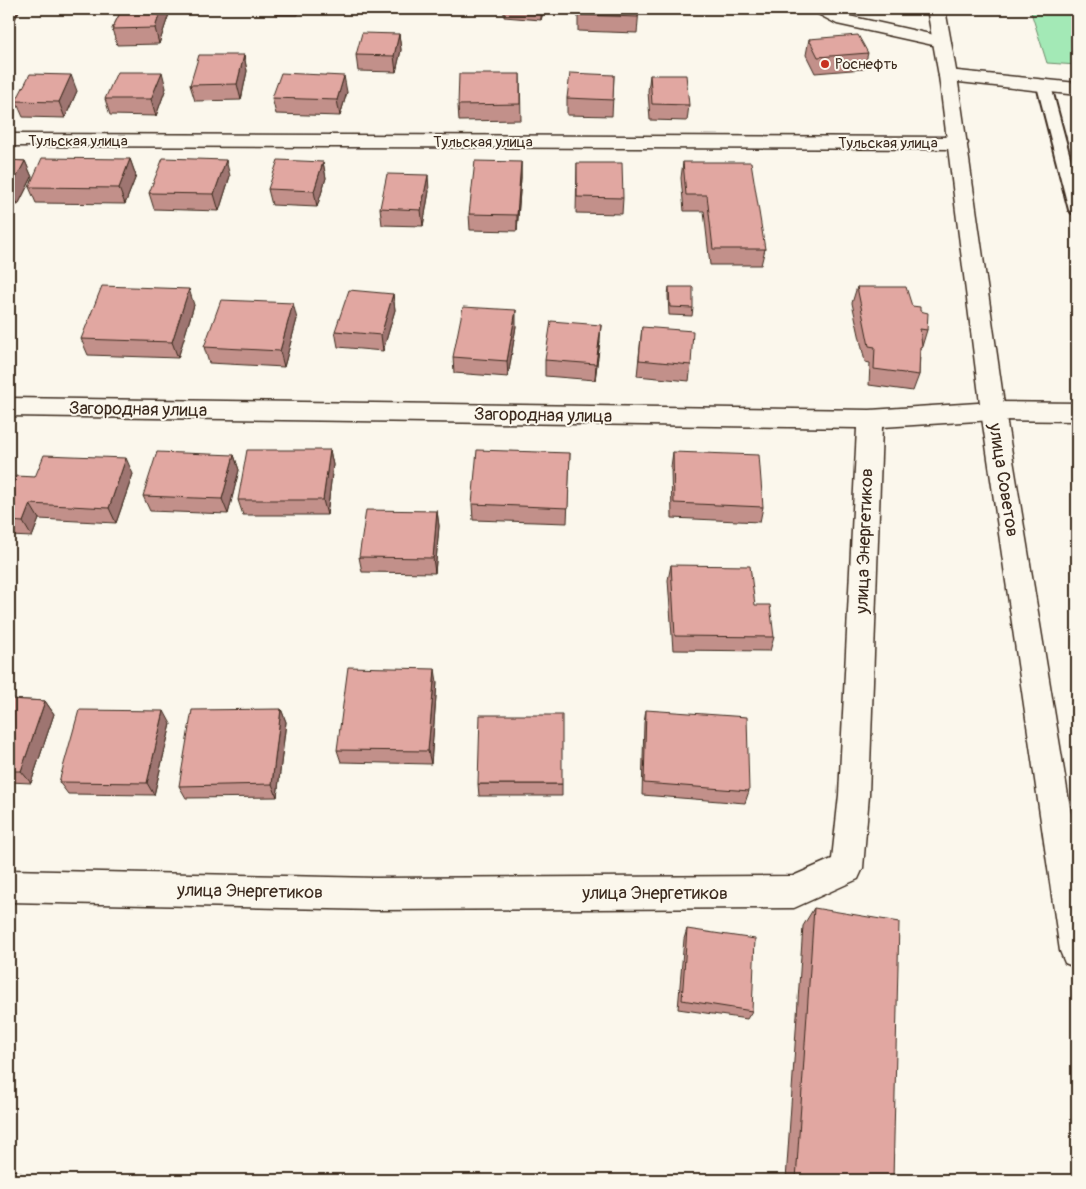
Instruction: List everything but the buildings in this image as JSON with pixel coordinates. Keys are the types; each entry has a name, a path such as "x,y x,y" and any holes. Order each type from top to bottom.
{"street":[{"path":"822,9 843,20 942,42"},
{"name":"улица Советов","path":"936,9 958,144 993,411 1070,862 1077,951"},
{"path":"948,76 1077,89"},
{"name":"Тульская улица","path":"9,140 958,144"},
{"name":"Загородная улица","path":"9,407 870,419 993,411 1077,412"},
{"name":"улица Энергетиков","path":"9,886 376,894 794,892 847,868 854,796 870,419"}],"lane":[{"path":"1044,86 1077,210"}],"green space":[{"path":"1030,9 1077,9 1077,65 1047,63"}],"place":[{"name":"Роснефть","path":"825,64"}]}
